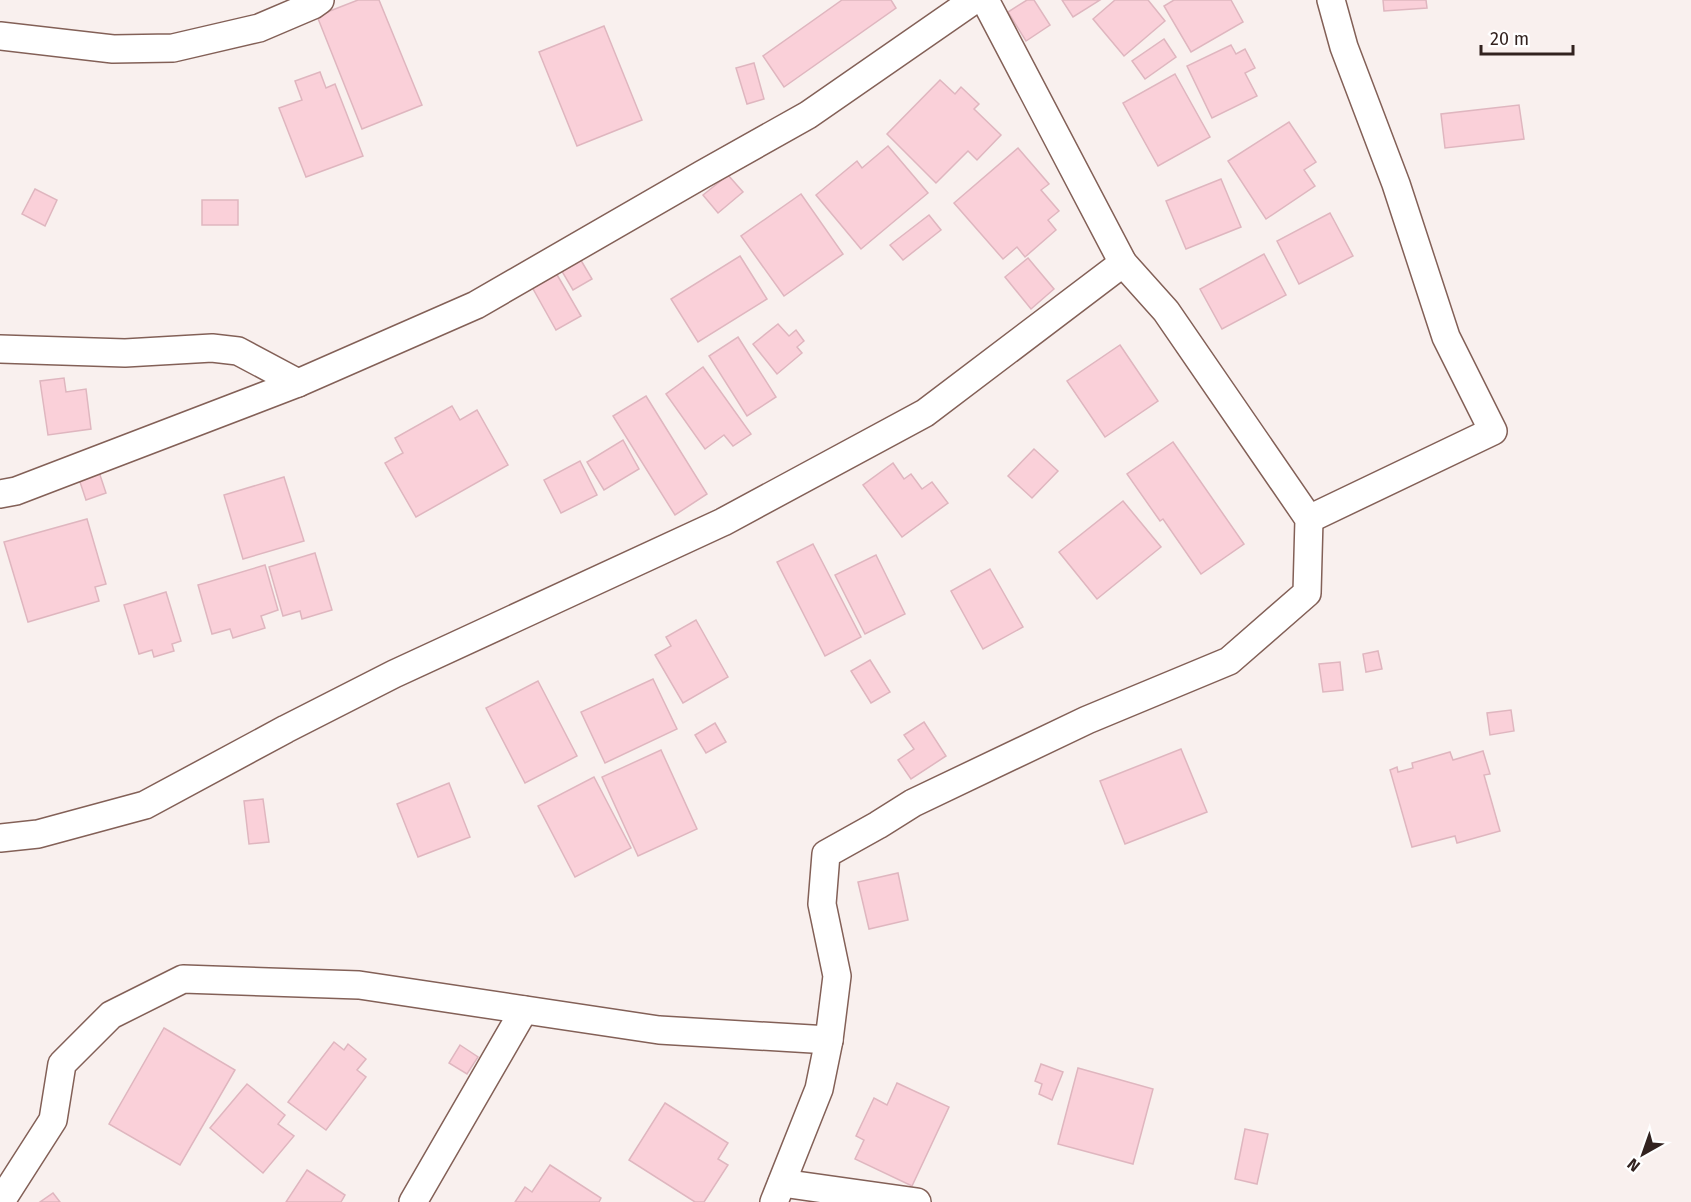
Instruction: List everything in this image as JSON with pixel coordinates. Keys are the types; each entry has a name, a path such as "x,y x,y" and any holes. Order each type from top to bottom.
{"street":[{"path":"0,36 113,49 173,48 259,28 320,0"},
{"path":"0,494 16,491 298,383 476,305 808,115 974,0"},
{"path":"917,1202 778,1193 819,1089 829,1040 837,976 822,904 826,854 933,793 1087,720 1229,661 1307,593 1309,519 1166,311 1123,263 985,0"},
{"path":"1309,519 1493,431 1446,337 1396,184 1344,47 1330,0"},
{"path":"0,838 38,834 145,805 394,674 723,522 925,413 1123,263"},
{"path":"0,349 125,353 213,348 238,351 298,383"},
{"path":"5,1195 53,1120 62,1064 111,1016 183,979 359,985 659,1030 829,1040"},
{"path":"413,1202 524,1010"}],"building":[{"path":"358,0 379,0 422,105 362,129 317,16"},
{"path":"842,0 891,0 896,8 784,87 763,56"},
{"path":"1027,0 1034,0 1050,25 1026,41 1008,12"},
{"path":"1062,0 1100,0 1073,17"},
{"path":"1115,0 1148,0 1165,21 1124,56 1093,19"},
{"path":"1174,0 1231,0 1243,22 1191,52 1164,6"},
{"path":"1383,0 1426,0 1427,8 1384,11"},
{"path":"604,26 642,120 577,146 539,52"},
{"path":"1164,39 1176,57 1145,79 1132,61"},
{"path":"1231,45 1236,54 1245,49 1255,68 1245,73 1257,96 1212,118 1187,66"},
{"path":"754,63 764,99 747,104 736,68"},
{"path":"320,72 326,88 335,84 363,156 306,177 279,108 302,100 295,81"},
{"path":"1175,74 1210,137 1158,166 1123,103"},
{"path":"940,80 955,94 961,87 979,104 974,109 1001,135 977,160 968,151 936,183 887,134"},
{"path":"1519,105 1524,139 1445,148 1441,114"},
{"path":"1289,122 1316,162 1304,170 1315,186 1266,219 1228,161"},
{"path":"888,146 928,193 861,249 816,195 857,161 862,168"},
{"path":"1018,148 1049,184 1041,190 1059,211 1048,220 1056,230 1025,257 1017,247 1003,259 954,203"},
{"path":"728,175 743,192 718,213 703,195"},
{"path":"1221,179 1241,227 1186,249 1166,201"},
{"path":"35,189 57,200 45,226 22,214"},
{"path":"801,194 843,254 784,296 741,236"},
{"path":"202,200 238,200 238,225 202,225"},
{"path":"1330,213 1353,256 1299,284 1277,241"},
{"path":"929,215 941,230 903,260 890,245"},
{"path":"1264,254 1286,295 1222,329 1200,289"},
{"path":"740,256 767,299 698,342 671,299"},
{"path":"579,257 592,279 573,290 560,268"},
{"path":"1028,258 1054,289 1031,309 1005,277"},
{"path":"556,273 581,316 556,330 532,287"},
{"path":"778,324 789,336 796,330 804,341 797,347 802,353 777,374 753,344"},
{"path":"738,337 776,397 747,416 709,356"},
{"path":"1120,345 1158,401 1105,437 1067,381"},
{"path":"703,367 751,434 733,446 724,435 705,449 666,394"},
{"path":"64,378 66,392 86,389 91,429 48,435 40,381"},
{"path":"646,396 707,494 675,515 613,416"},
{"path":"452,406 460,420 477,410 508,465 416,517 385,463 403,453 395,438"},
{"path":"623,440 639,469 604,490 587,462"},
{"path":"1173,442 1244,544 1201,574 1163,519 1160,521 1127,474"},
{"path":"1034,449 1058,471 1032,498 1008,476"},
{"path":"580,461 597,495 561,513 544,480"},
{"path":"893,463 904,479 911,474 922,489 932,482 948,503 902,537 863,485"},
{"path":"98,469 106,493 86,500 78,476"},
{"path":"284,477 304,541 243,559 224,495"},
{"path":"1123,501 1161,547 1097,599 1059,552"},
{"path":"87,519 106,584 95,587 99,601 28,622 4,542"},
{"path":"813,544 861,637 825,656 777,562"},
{"path":"315,553 332,610 302,619 300,611 283,616 269,567"},
{"path":"876,555 905,614 865,634 835,575"},
{"path":"265,565 278,610 261,616 265,628 233,638 230,629 212,634 198,585"},
{"path":"990,569 1023,627 983,649 951,591"},
{"path":"166,592 181,641 172,644 174,651 154,657 152,650 139,654 124,605"},
{"path":"696,620 728,677 683,703 655,655 671,646 666,637"},
{"path":"1378,651 1382,669 1366,672 1363,654"},
{"path":"870,660 890,692 871,703 851,671"},
{"path":"1340,662 1343,690 1323,692 1319,664"},
{"path":"653,679 677,729 605,763 581,712"},
{"path":"538,681 577,756 525,783 486,708"},
{"path":"1511,710 1514,731 1490,735 1487,713"},
{"path":"924,722 946,756 911,779 898,760 914,749 904,735"},
{"path":"715,723 726,742 706,753 695,735"},
{"path":"1181,749 1207,812 1125,844 1100,781"},
{"path":"661,750 697,829 638,856 602,777"},
{"path":"1483,751 1490,774 1484,775 1500,831 1457,843 1455,836 1412,847 1390,770 1397,767 1398,772 1413,768 1412,763 1450,752 1453,760"},
{"path":"594,777 631,848 575,877 538,806"},
{"path":"449,783 470,837 418,857 397,804"},
{"path":"263,799 269,842 249,844 244,801"},
{"path":"898,873 908,920 869,929 858,882"},
{"path":"164,1028 235,1070 180,1165 109,1124"},
{"path":"334,1042 344,1050 348,1044 366,1059 357,1070 366,1077 326,1130 288,1102"},
{"path":"460,1045 478,1057 467,1074 449,1063"},
{"path":"1041,1064 1063,1072 1052,1100 1039,1094 1042,1084 1035,1081"},
{"path":"1078,1068 1153,1089 1133,1164 1058,1144"},
{"path":"897,1083 949,1107 912,1186 855,1159 864,1140 856,1136 874,1098 887,1105"},
{"path":"247,1084 285,1115 278,1124 294,1136 263,1173 210,1128"},
{"path":"665,1103 728,1143 718,1159 728,1165 704,1202 695,1202 629,1160"},
{"path":"1245,1129 1268,1134 1257,1184 1235,1179"},
{"path":"550,1165 601,1198 599,1202 515,1202 525,1187 532,1192"},
{"path":"307,1170 345,1195 341,1202 286,1202"},
{"path":"53,1193 60,1202 40,1202"}]}
